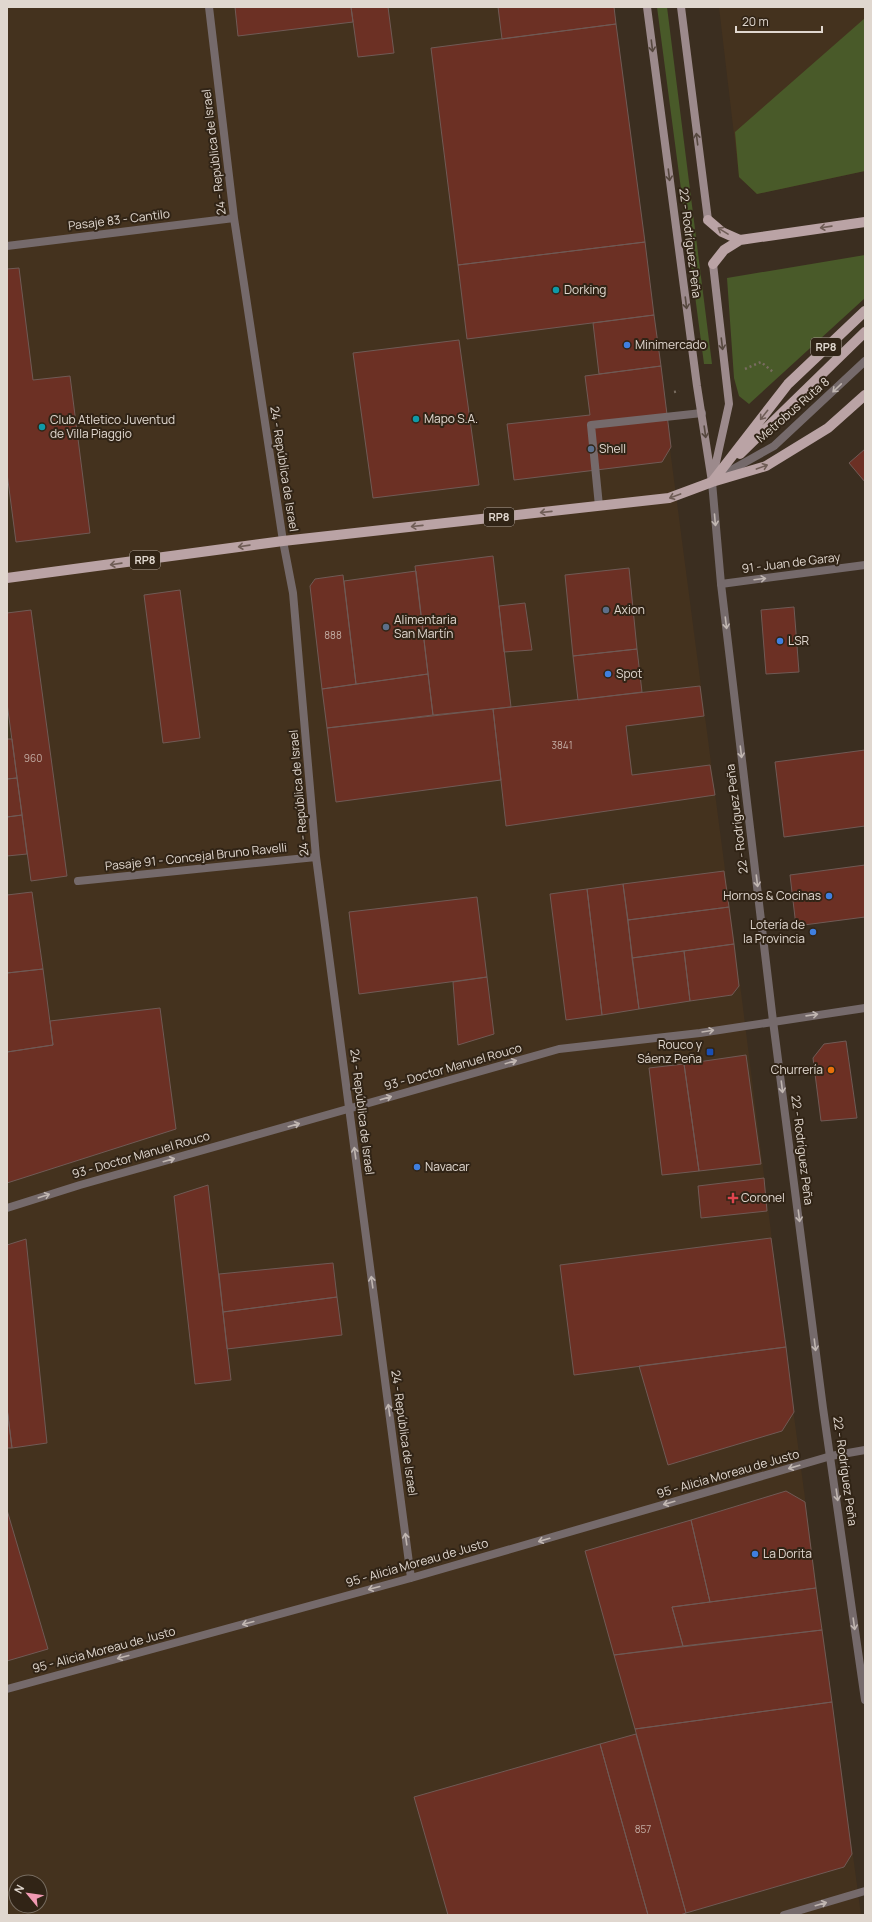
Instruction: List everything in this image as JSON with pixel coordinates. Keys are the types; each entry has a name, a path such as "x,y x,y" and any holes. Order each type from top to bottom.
{"main road":[{"name":"22 - Rodríguez Peña","path":"647,7 697,386 712,482"},
{"name":"22 - Rodríguez Peña","path":"681,7 708,220"},
{"path":"708,220 722,232 740,240"},
{"path":"713,264 724,250 740,240 865,222"},
{"name":"22 - Rodríguez Peña","path":"712,482 729,404 713,264"},
{"name":"RP8","path":"712,482 788,384 865,311"},
{"path":"712,482 865,332"},
{"name":"RP8","path":"7,578 283,541 669,498 712,482 766,466 828,428 865,396"}],"street":[{"name":"24 - República de Israel","path":"209,7 234,218 283,541 294,593 316,857 411,1578"},
{"name":"Pasaje 83 - Cantilo","path":"7,246 234,218"},
{"name":"Metrobus Ruta 8","path":"712,482 774,446 865,362"},
{"path":"599,506 591,425 702,413"},
{"name":"22 - Rodríguez Peña","path":"712,482 721,584 773,1020 822,1400 865,1700"},
{"name":"91 - Juan de Garay","path":"721,584 865,565"},
{"name":"Pasaje 91 - Concejal Bruno Ravelli","path":"78,881 316,857"},
{"name":"93 - Doctor Manuel Rouco","path":"7,1208 80,1185 559,1049 700,1033 773,1020 865,1008"},
{"name":"95 - Alicia Moreau de Justo","path":"7,1689 411,1578 831,1456 865,1450"},
{"path":"784,1915 865,1891"}],"shaded area":[{"path":"7,7 612,7 661,366 670,449 741,992 794,1416 861,1915 7,1915"},
{"path":"719,7 865,7 865,171 757,194 739,177"}],"green space":[{"path":"657,7 667,7 712,364 704,364"},
{"path":"865,18 865,171 757,194 739,177 735,132"},
{"path":"865,255 865,298 749,404 739,396 734,378 727,278"}],"building":[{"path":"235,7 351,7 353,22 238,36"},
{"path":"351,7 388,7 394,53 358,57"},
{"path":"498,7 614,7 616,24 502,39"},
{"path":"616,24 645,242 458,265 431,48"},
{"name":"Dorking","path":"645,242 654,315 467,339 458,265"},
{"name":"Club Atletico Juventud de Villa Piaggio","path":"19,268 33,380 70,376 90,533 16,542 7,473 7,269"},
{"name":"Minimercado","path":"654,315 661,366 599,374 593,323"},
{"name":"Mapo S.A.","path":"459,340 479,485 373,498 353,353"},
{"path":"661,366 671,447 662,462 514,480 507,424 590,415 585,376"},
{"path":"865,449 865,482 849,463"},
{"path":"493,556 511,707 433,715 415,566"},
{"path":"629,568 637,649 573,656 565,575"},
{"name":"Alimentaria San Martín","path":"416,571 428,674 356,684 344,581"},
{"path":"343,575 356,684 322,689 310,586 315,579"},
{"path":"180,590 200,738 163,743 144,595"},
{"path":"525,603 532,650 504,652 499,606"},
{"name":"LSR","path":"794,607 799,672 766,674 761,610"},
{"path":"31,610 67,876 31,881 7,703 7,613"},
{"name":"Spot","path":"637,649 642,692 578,700 573,656"},
{"path":"428,674 433,715 327,728 322,689"},
{"path":"700,686 704,716 626,726 632,775 710,765 715,795 506,826 493,709"},
{"path":"493,709 501,780 336,802 327,728"},
{"path":"7,739 12,739 17,778 7,779"},
{"path":"865,750 865,826 784,837 775,762"},
{"path":"17,778 22,815 7,817 7,779"},
{"path":"22,815 27,854 7,856 7,817"},
{"name":"Hornos & Cocinas","path":"865,865 865,917 796,926 790,875"},
{"path":"724,871 729,907 628,920 623,884"},
{"path":"623,884 639,1009 602,1015 587,889"},
{"path":"587,889 602,1015 566,1020 550,894"},
{"path":"32,892 43,969 7,973 7,895"},
{"path":"477,897 487,977 359,994 349,912"},
{"path":"729,907 734,944 632,958 628,920"},
{"path":"734,944 739,986 732,995 690,1001 684,951"},
{"path":"684,951 690,1001 639,1009 632,958"},
{"path":"43,969 53,1045 7,1052 7,973"},
{"path":"487,977 494,1034 458,1045 453,982"},
{"path":"160,1008 176,1129 7,1183 7,1052 53,1045 50,1021"},
{"path":"846,1041 857,1118 821,1121 813,1058 824,1044"},
{"path":"746,1055 761,1164 699,1171 684,1064"},
{"path":"684,1064 699,1171 662,1175 649,1068"},
{"name":"Coronel","path":"764,1178 767,1211 701,1218 698,1186"},
{"path":"208,1185 231,1380 195,1384 174,1196"},
{"path":"771,1238 786,1347 574,1375 560,1265"},
{"path":"26,1239 47,1443 12,1448 7,1408 7,1245"},
{"path":"333,1263 337,1297 223,1312 219,1274"},
{"path":"337,1297 342,1335 227,1349 223,1312"},
{"path":"786,1347 794,1412 782,1431 668,1465 639,1366"},
{"path":"7,1408 12,1448 7,1448"},
{"name":"La Dorita","path":"786,1491 805,1502 816,1588 710,1602 691,1520"},
{"path":"7,1510 48,1649 7,1661"},
{"path":"691,1520 710,1602 672,1607 683,1646 614,1655 585,1551"},
{"path":"816,1588 822,1630 683,1646 672,1607"},
{"path":"822,1630 832,1702 635,1729 614,1655"},
{"path":"832,1702 852,1854 844,1867 686,1913 635,1729"},
{"path":"636,1734 686,1913 680,1915 648,1915 600,1744"},
{"path":"600,1744 648,1915 448,1915 414,1797"}],"place":[{"name":"Dorking","path":"556,290"},
{"name":"Minimercado","path":"627,345"},
{"name":"Mapo S.A.","path":"416,419"},
{"name":"Club Atletico Juventud de Villa Piaggio","path":"42,427"},
{"name":"Shell","path":"591,449"},
{"name":"Axion","path":"606,610"},
{"name":"Alimentaria San Martín","path":"386,627"},
{"name":"LSR","path":"780,641"},
{"name":"Spot","path":"608,674"},
{"name":"Hornos & Cocinas","path":"829,896"},
{"name":"Lotería de la Provincia","path":"813,932"},
{"name":"Rouco y Sáenz Peña","path":"710,1052"},
{"name":"Churrería","path":"831,1070"},
{"name":"Navacar","path":"417,1167"},
{"name":"Coronel","path":"733,1198"},
{"name":"La Dorita","path":"755,1554"}]}
